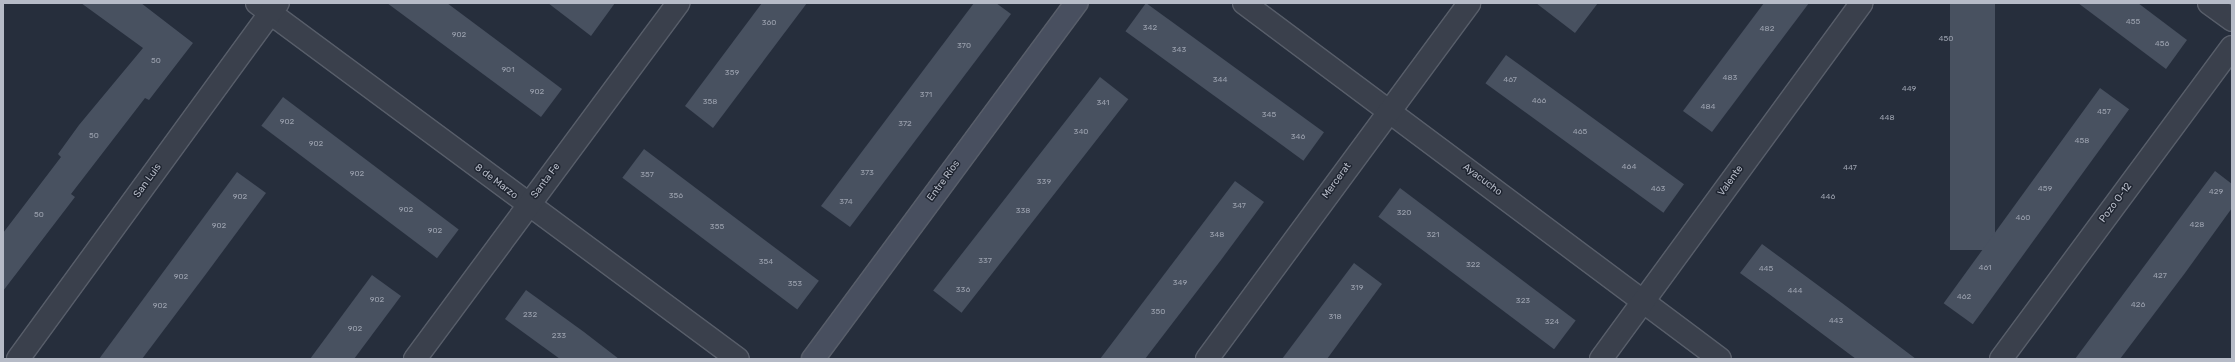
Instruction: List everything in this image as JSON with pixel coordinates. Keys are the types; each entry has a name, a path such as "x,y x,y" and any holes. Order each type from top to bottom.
{"street":[{"name":"Santa Fe","path":"415,359 678,3"},
{"name":"Entre Ríos","path":"813,359 1076,3"},
{"name":"Ayacucho","path":"1244,3 1720,359"},
{"name":"Mercerat","path":"1207,359 1469,3"},
{"name":"Valente","path":"1601,359 1862,3"},
{"path":"2209,3 2232,20"},
{"name":"8 de Marzo","path":"269,6 528,206 738,359"},
{"name":"San Luis","path":"18,359 269,6"},
{"name":"Pozo O-12","path":"2001,359 2232,46"}],"building":[{"path":"81,3 141,3 193,43 149,100 145,98 71,194 75,197 3,291 3,233 61,157 58,154 79,125 143,48"},
{"path":"387,3 447,3 562,89 541,117"},
{"path":"548,3 615,3 591,36"},
{"path":"762,3 807,3 713,128 685,106"},
{"path":"974,3 996,3 1011,14 850,227 821,206"},
{"path":"1146,3 1324,132 1303,161 1125,31"},
{"path":"1536,3 1598,3 1575,33"},
{"path":"1764,3 1809,3 1712,132 1683,111"},
{"path":"1950,3 1995,3 1995,250 1950,250"},
{"path":"2078,3 2138,3 2187,40 2166,69"},
{"path":"1506,55 1684,184 1663,213 1485,83"},
{"path":"1100,77 1128,99 962,313 933,291"},
{"path":"2100,88 2129,109 1973,324 1944,303"},
{"path":"283,97 459,229 437,258 261,126"},
{"path":"644,149 819,281 797,310 622,178"},
{"path":"2215,171 2232,184 2232,208 2185,273 2120,359 2075,359"},
{"path":"237,172 266,193 142,359 99,359"},
{"path":"1235,181 1264,202 1221,260 1145,359 1100,359"},
{"path":"1400,188 1576,320 1554,349 1378,217"},
{"path":"1762,244 1916,359 1856,359 1740,273"},
{"path":"1354,263 1382,284 1327,359 1282,359"},
{"path":"372,275 401,296 354,359 310,359"},
{"path":"526,290 619,359 560,359 505,319"}]}
